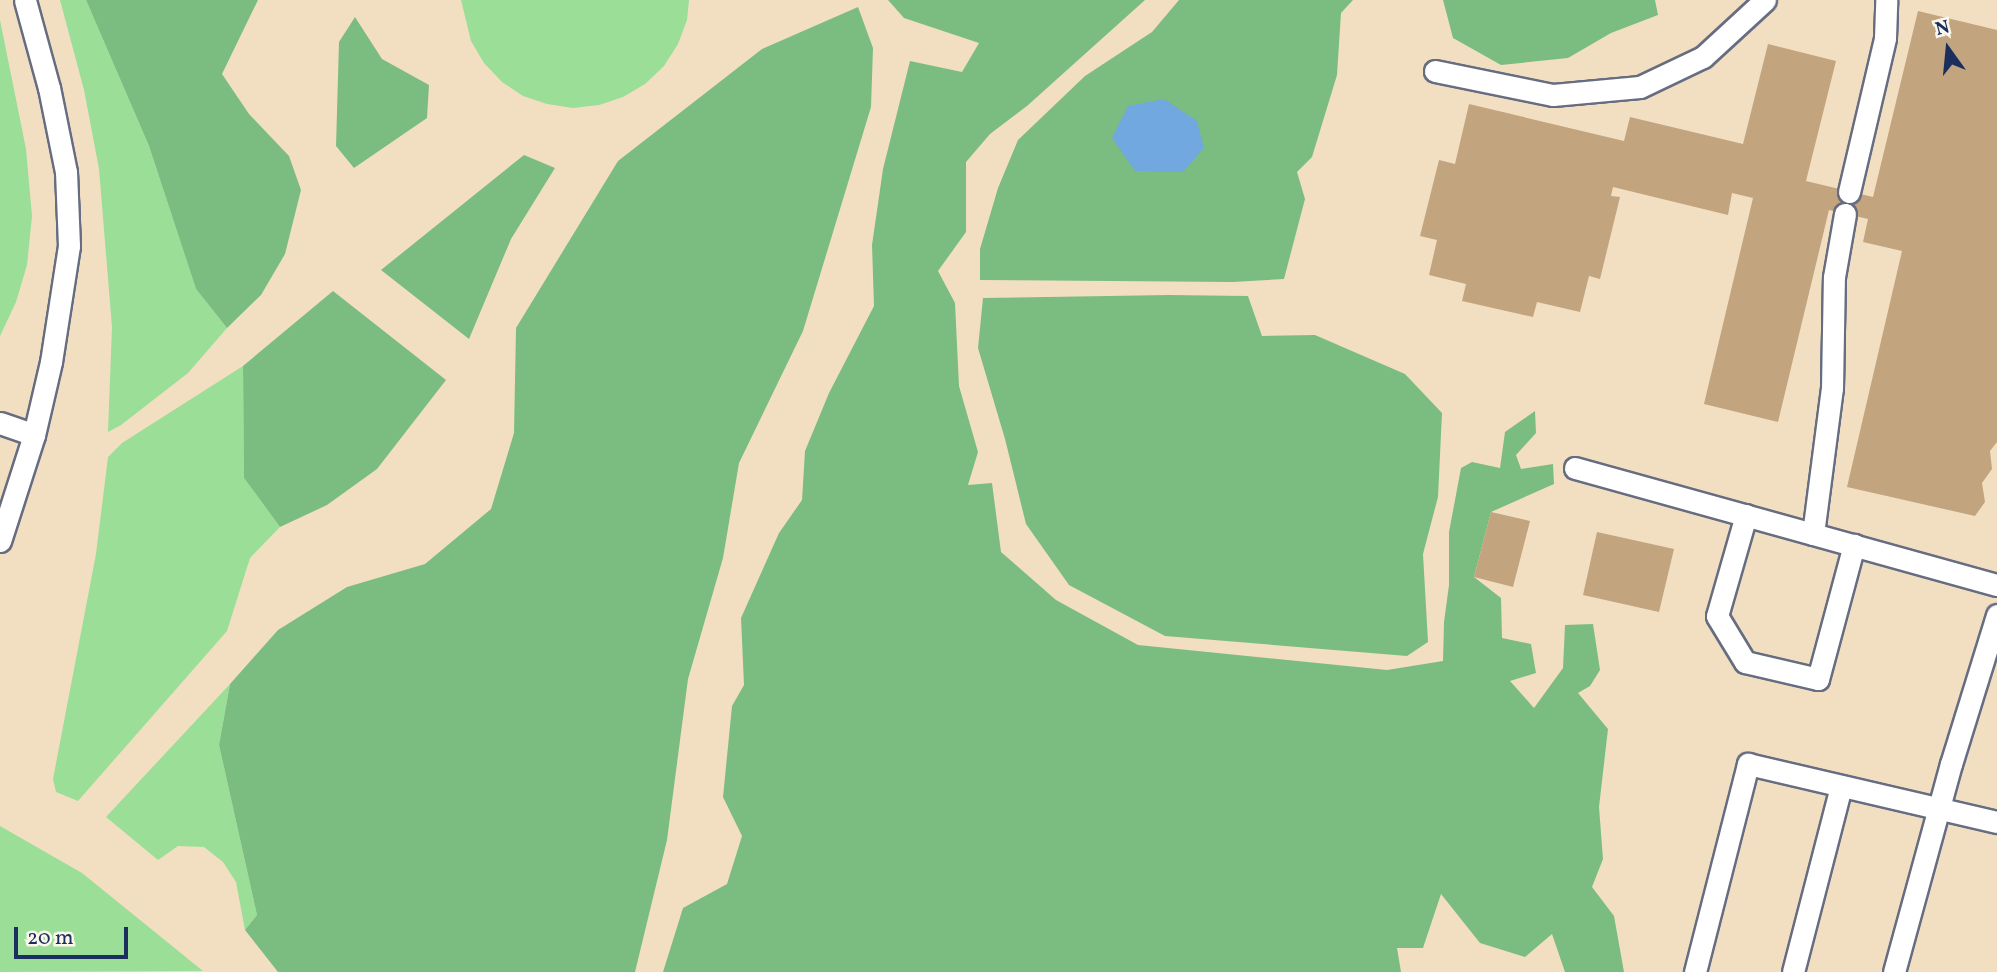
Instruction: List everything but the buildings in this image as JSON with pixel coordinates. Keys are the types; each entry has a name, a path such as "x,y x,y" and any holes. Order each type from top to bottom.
{"lane":[{"path":"0,541 34,435 51,362 69,246 66,172 49,88 25,0"},
{"path":"1435,71 1553,95 1640,87 1703,57 1765,0"},
{"path":"1849,192 1885,38 1886,0"},
{"path":"1813,534 1832,388 1834,277 1845,214"},
{"path":"0,423 34,435"},
{"path":"1576,468 1997,585"},
{"path":"1746,515 1717,616 1745,662 1818,679 1854,545"},
{"path":"1894,972 1939,808 1997,615"},
{"path":"1695,972 1748,764 1997,822"},
{"path":"1793,972 1841,786"}],"green space":[{"path":"60,0 86,0 149,146 196,289 227,328 188,373 108,432 112,327 99,169 84,90"},
{"path":"86,0 258,0 222,74 249,114 289,156 301,190 285,254 261,295 227,328 196,289 149,146"},
{"path":"461,0 689,0 687,20 678,44 664,66 645,84 623,97 599,105 573,108 547,104 523,96 502,82 484,63 471,41"},
{"path":"888,0 1145,0 1027,106 990,134 966,162 966,232 938,271 955,303 959,386 978,452 968,485 992,483 1001,552 1056,600 1138,645 1387,670 1443,661 1449,585 1449,532 1461,468 1472,462 1500,468 1505,432 1535,411 1536,433 1516,455 1521,469 1553,464 1554,484 1491,512 1474,577 1501,598 1502,638 1531,644 1536,673 1510,681 1534,708 1563,668 1565,625 1593,624 1600,670 1590,686 1578,693 1608,729 1599,807 1603,859 1592,887 1614,916 1624,972 1565,972 1552,934 1525,957 1480,943 1441,894 1423,948 1397,948 1401,972 663,972 683,908 727,884 742,836 723,797 732,706 744,685 741,618 779,533 802,500 805,451 829,393 874,306 872,245 883,169 910,61 962,72 979,43 904,18"},
{"path":"1179,0 1353,0 1341,13 1337,75 1312,157 1297,172 1305,199 1284,279 1233,282 980,280 980,249 998,188 1018,140 1085,76 1152,32"},
{"path":"1443,0 1655,0 1658,15 1611,33 1568,58 1501,65 1453,38"},
{"path":"858,7 873,48 871,107 803,331 739,463 723,558 688,679 667,840 635,972 278,972 245,930 257,915 219,745 230,684 278,630 347,587 425,564 491,509 514,433 516,328 618,161 762,49"},
{"path":"355,17 382,59 429,85 427,118 354,168 336,146 339,42"},
{"path":"0,20 26,149 32,216 27,265 16,302 0,336"},
{"path":"524,155 555,168 511,239 469,339 381,270"},
{"path":"333,291 446,380 377,469 327,505 280,527 244,478 243,366"},
{"path":"1248,296 1262,336 1315,335 1405,374 1442,413 1438,497 1423,554 1428,642 1407,656 1165,636 1069,585 1026,524 1005,439 978,348 983,298"},
{"path":"243,366 244,478 280,527 250,558 227,631 78,801 56,792 53,779 96,554 108,457 122,443"},
{"path":"230,684 219,745 257,915 245,930 236,882 223,862 204,847 178,846 158,860 106,817"},
{"path":"0,826 82,873 203,971 0,972"}],"water":[{"path":"1164,99 1197,121 1204,148 1183,172 1135,171 1112,138 1128,106"}]}
